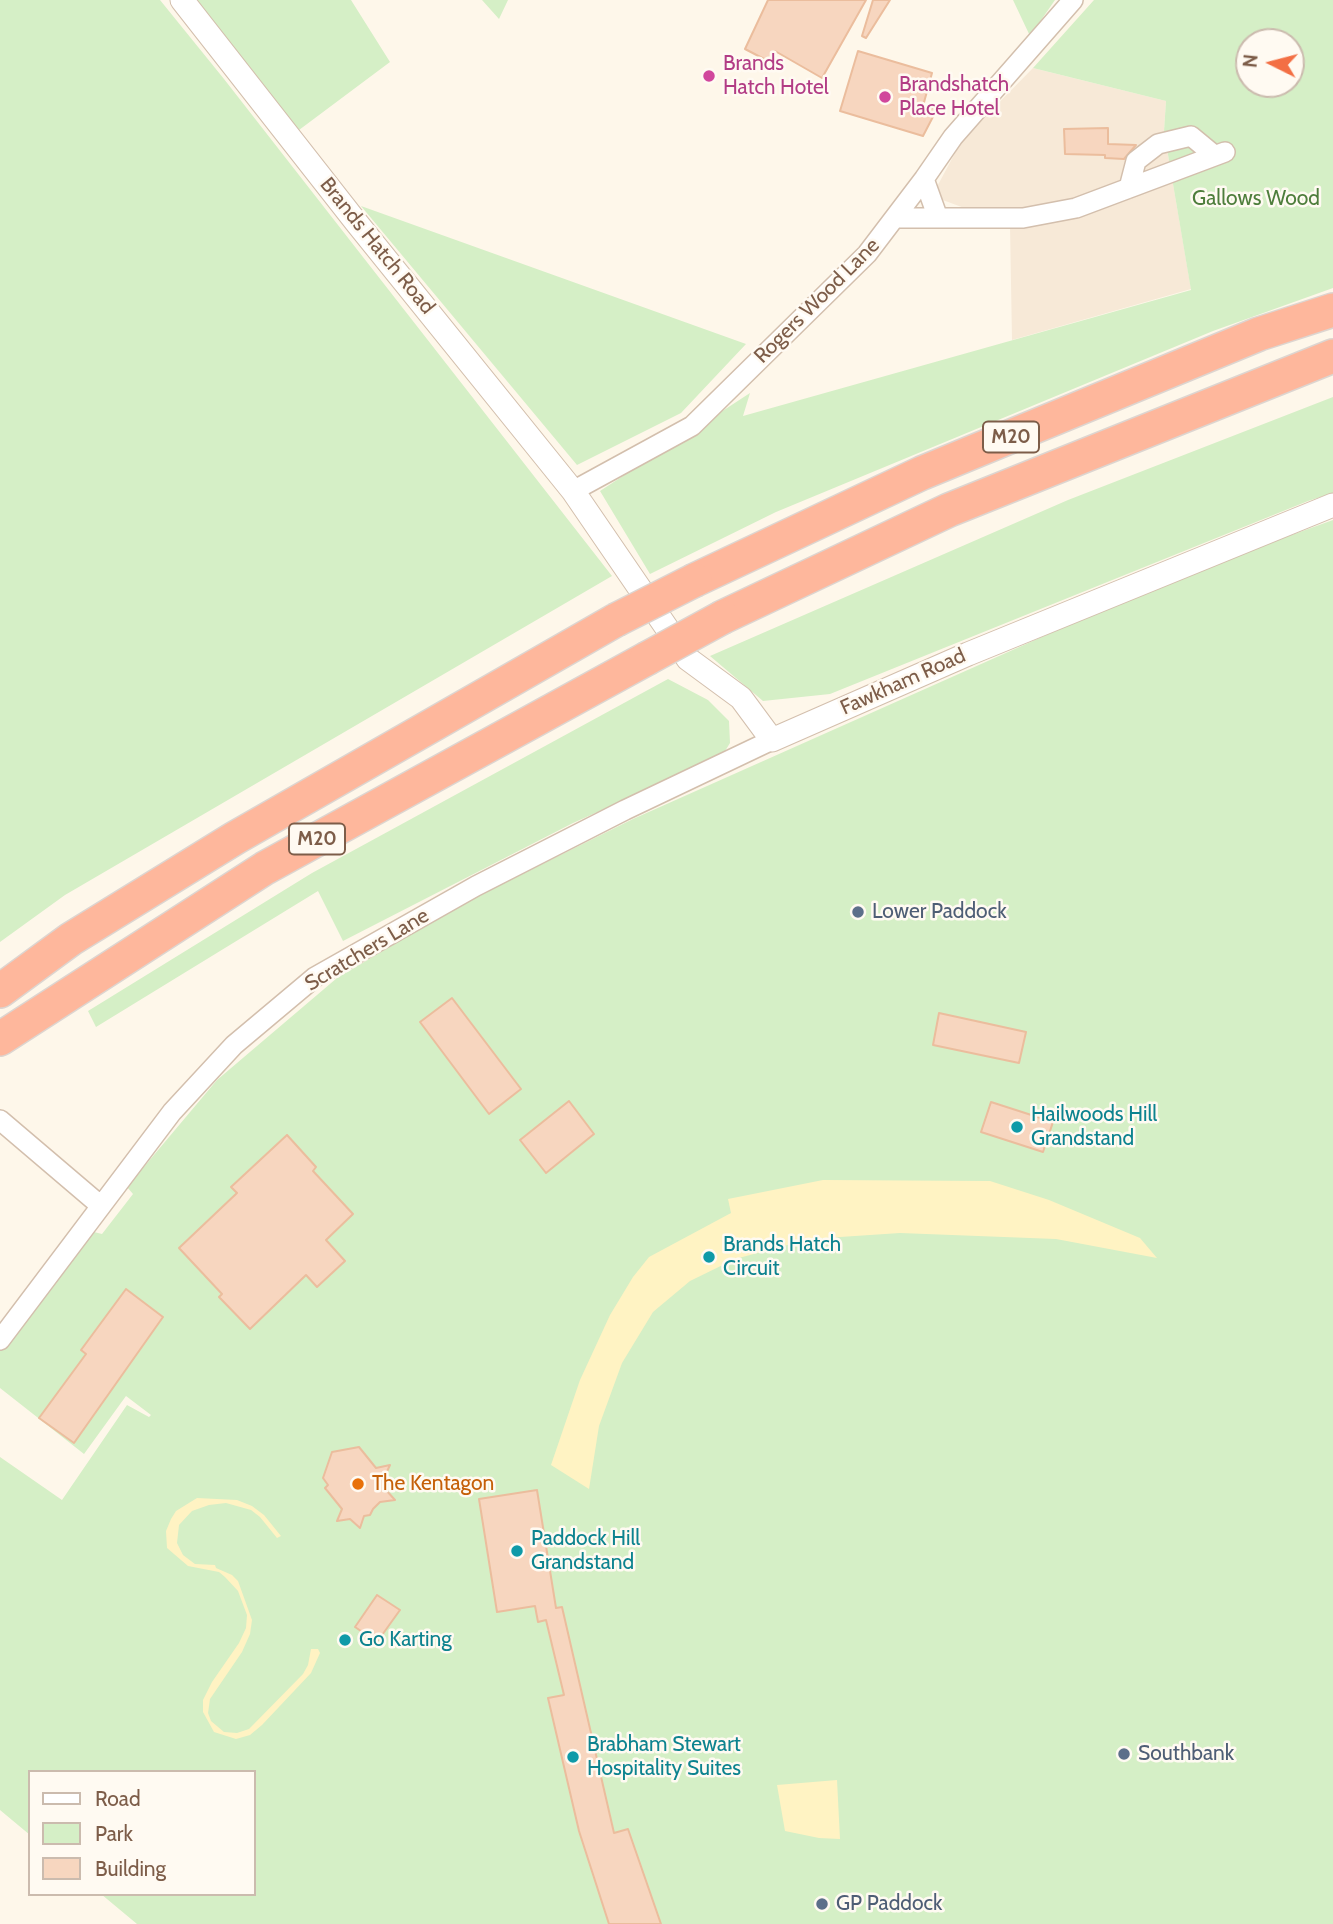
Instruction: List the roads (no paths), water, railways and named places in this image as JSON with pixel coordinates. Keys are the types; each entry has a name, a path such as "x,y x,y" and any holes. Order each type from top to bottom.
{"highway":[{"name":"M20","path":"0,991 71,939 235,838 615,620 922,473 1259,334 1333,310"},
{"name":"M20","path":"0,1039 265,868 723,617 949,510 1333,356"}],"street":[{"name":"Brands Hatch Road","path":"182,0 573,491"},
{"name":"Rogers Wood Lane","path":"573,491 692,426 867,254 953,137 1073,0"},
{"path":"895,218 1023,218 1076,208 1220,153 1191,136 1158,144 1136,161 1129,187"},
{"path":"924,179 938,218"},
{"path":"573,491 688,659 741,698 772,740"},
{"name":"Fawkham Road","path":"772,740 980,648 1333,505"},
{"name":"Scratchers Lane","path":"0,1340 172,1112 234,1045 315,977 476,886 625,810 772,740"},
{"path":"2,1122 101,1206"}],"place":[{"name":"Brands Hatch Hotel","path":"709,76"},
{"name":"Brandshatch Place Hotel","path":"885,97"},
{"name":"Lower Paddock","path":"858,912"},
{"name":"Hailwoods Hill Grandstand","path":"1017,1127"},
{"name":"Brands Hatch Circuit","path":"709,1257"},
{"name":"The Kentagon","path":"358,1484"},
{"name":"Paddock Hill Grandstand","path":"517,1551"},
{"name":"Go Karting","path":"345,1640"},
{"name":"Southbank","path":"1124,1754"},
{"name":"Brabham Stewart Hospitality Suites","path":"573,1757"},
{"name":"GP Paddock","path":"822,1904"}],"park label":[{"name":"Gallows Wood","path":"1256,199"}]}
